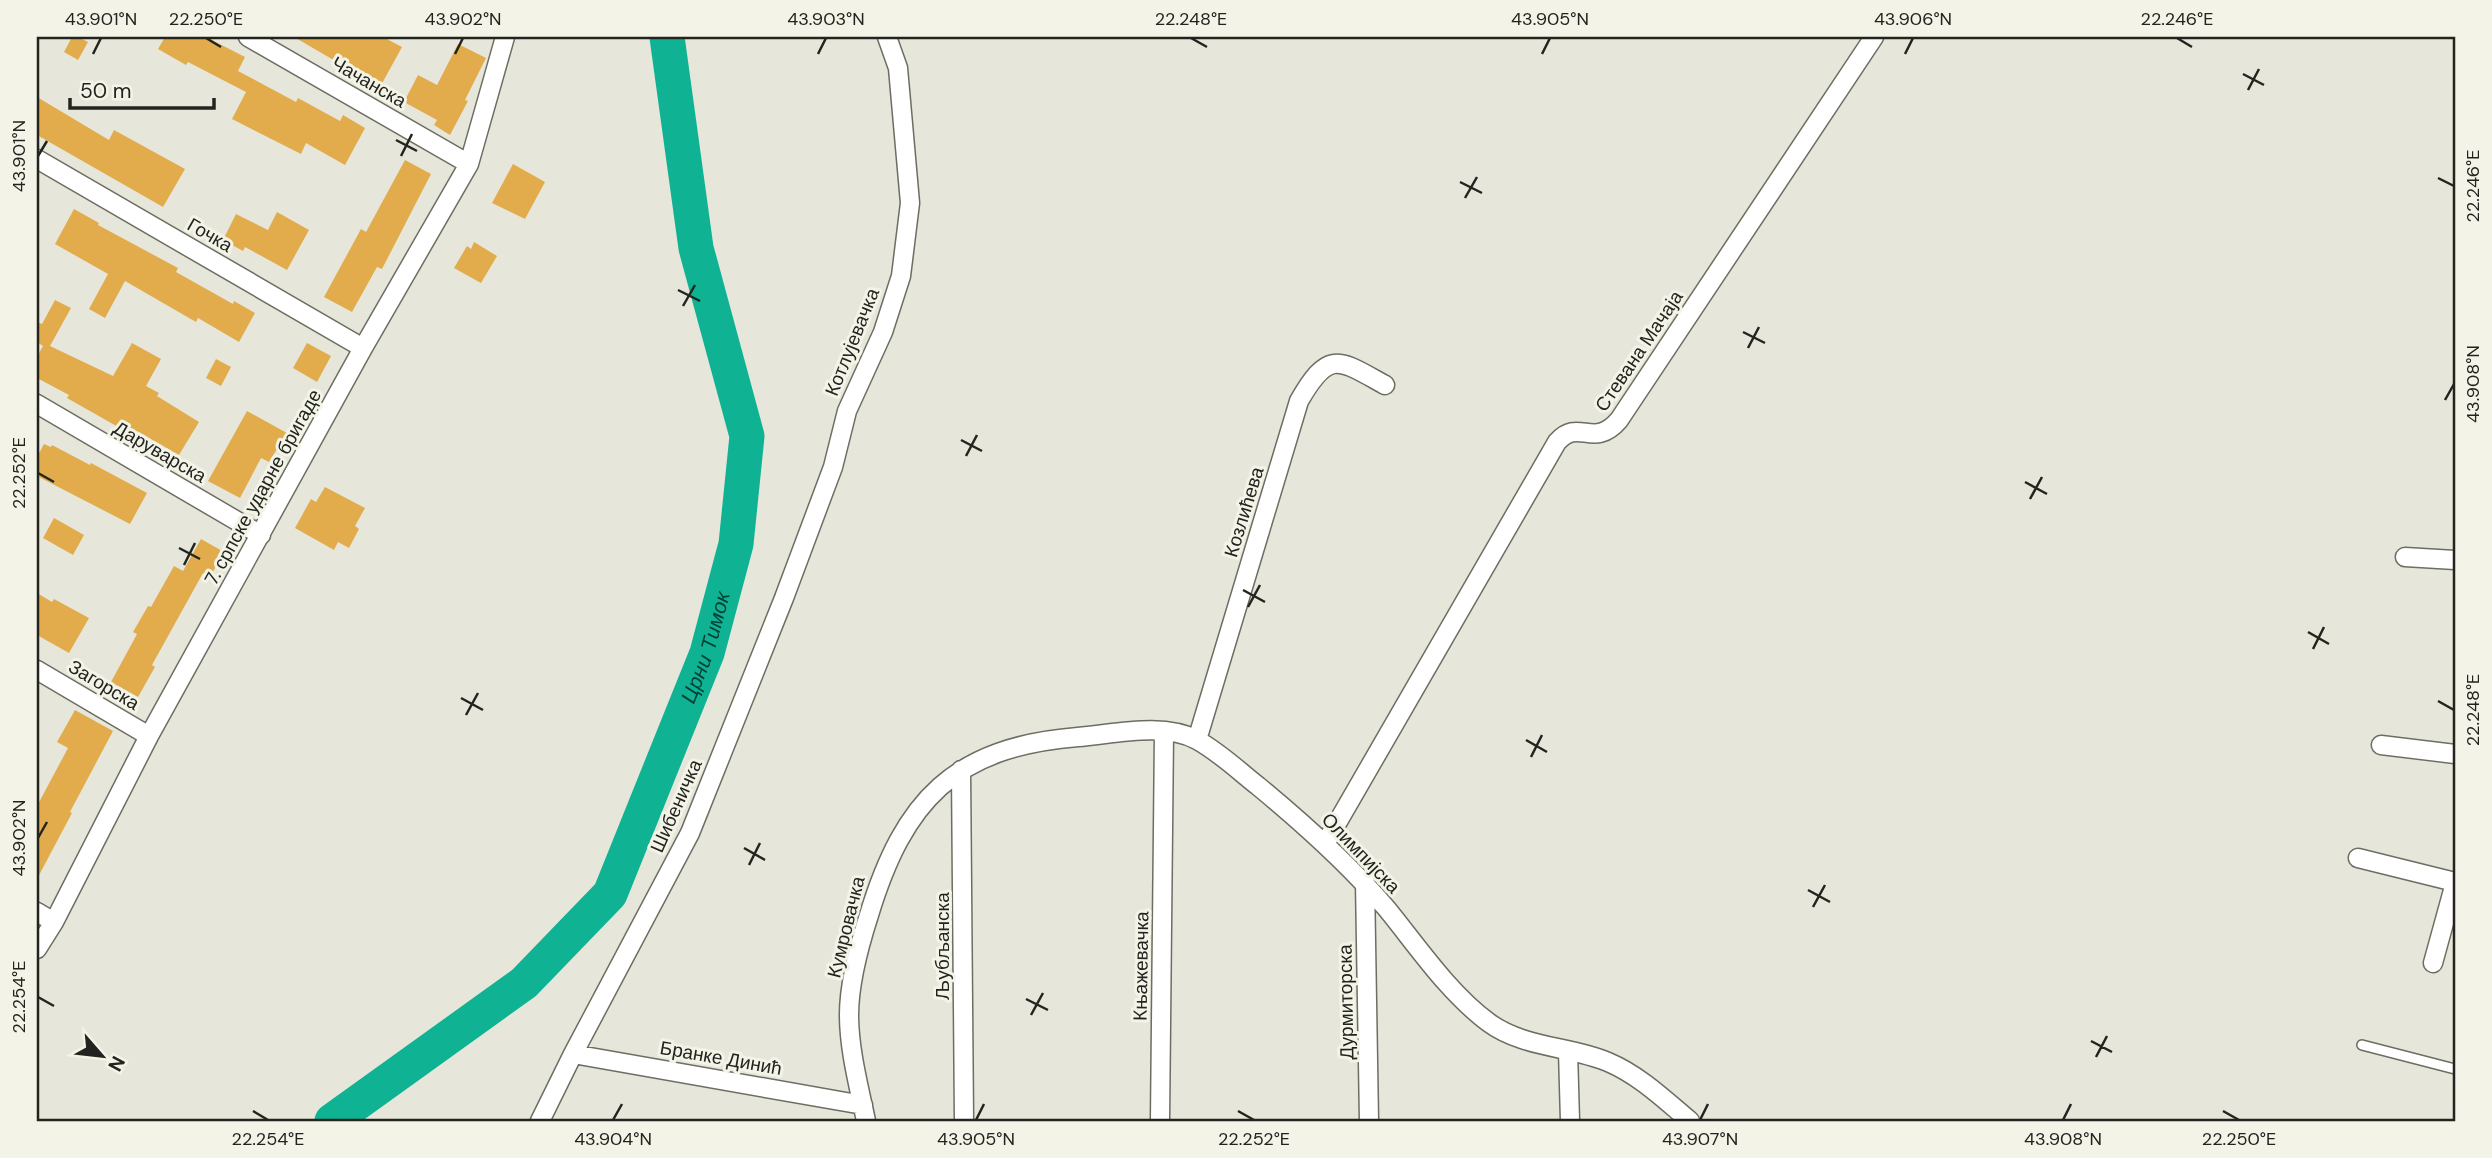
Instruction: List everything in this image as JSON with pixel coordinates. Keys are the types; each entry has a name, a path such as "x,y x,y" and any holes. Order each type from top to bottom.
{"street":[{"name":"Чачанска","path":"247,37 469,164"},
{"name":"7. српске ударне бригаде","path":"37,949 54,922 149,736 363,348 469,164 505,37"},
{"name":"Котлујевачка","path":"823,496 847,411 883,332 901,276 910,203 898,68 887,37"},
{"name":"Стевана Мачаја","path":"1325,844 1557,442 1573,431 1600,434 1606,432 1619,419 1874,37"},
{"name":"Гочка","path":"37,159 363,348"},
{"name":"Козлићева","path":"1198,740 1299,401 1316,374 1328,364 1349,365 1385,385"},
{"name":"Даруварска","path":"37,404 261,535"},
{"name":"Шибеничка","path":"540,1121 690,833 742,707 823,496"},
{"path":"2405,557 2455,560"},
{"name":"Загорска","path":"37,670 149,736"},
{"name":"Олимпијска","path":"961,770 1007,750 1054,739 1164,732 1198,740 1254,783 1365,882 1460,997 1491,1024 1516,1036 1605,1060 1626,1070 1690,1121"},
{"name":"Књажевачка","path":"1160,1121 1164,732"},
{"path":"2381,745 2455,754"},
{"name":"Кумровачка","path":"864,1113 849,1014 861,941 882,873 902,832 928,799 961,770"},
{"name":"Љубљанска","path":"961,770 964,1121"},
{"path":"2358,858 2455,882 2433,963"},
{"name":"Дурмиторска","path":"1365,882 1368,1121"},
{"path":"37,912 54,922"},
{"path":"1567,1051 1570,1121"},
{"name":"Бранке Динић","path":"573,1054 864,1113"}],"lane":[{"path":"2362,1045 2455,1069"}],"building":[{"path":"72,37 88,42 78,60 64,52"},
{"path":"165,37 206,37 245,57 238,71 296,102 298,98 340,121 343,115 365,128 345,165 306,143 301,154 232,119 246,92 158,49"},
{"path":"294,37 383,37 402,47 380,87"},
{"path":"458,44 486,58 450,135 434,125 437,120 404,102 418,75 437,85"},
{"path":"37,97 109,140 114,130 185,169 163,207 37,135"},
{"path":"405,160 431,174 382,269 377,267 352,312 324,297 361,229 366,232"},
{"path":"513,164 545,182 525,219 492,203"},
{"path":"74,209 178,268 176,272 233,304 234,301 255,313 239,342 198,318 196,322 125,281 105,318 89,309 108,274 55,244"},
{"path":"277,212 309,230 287,270 245,247 243,251 223,240 236,214 268,230"},
{"path":"474,242 497,256 481,283 454,268 467,246 471,249"},
{"path":"55,300 71,308 50,346 113,376 132,343 161,359 146,386 199,422 179,455 137,431 134,436 37,378 37,357 43,346 37,342 37,322 42,324"},
{"path":"307,343 331,356 317,382 293,368"},
{"path":"216,359 231,367 221,386 206,378"},
{"path":"247,411 294,437 284,453 277,449 269,462 261,458 240,498 208,481"},
{"path":"44,444 51,447 52,445 90,465 91,463 147,493 130,524 37,476 37,457"},
{"path":"325,487 365,508 355,526 359,529 349,548 338,542 334,550 295,528 311,499 316,502"},
{"path":"54,518 84,535 73,555 43,538"},
{"path":"201,539 224,552 210,577 203,573 152,665 155,667 138,697 111,682 137,634 133,632 148,606 151,607 174,566 183,571"},
{"path":"37,593 89,618 69,653 37,635"},
{"path":"75,710 113,731 37,879 37,806 68,748 57,742"}],"waterway":[{"name":"Црни Тимок","path":"332,1121 524,983 610,894 707,653 736,544 747,436 696,248 667,37"}]}
